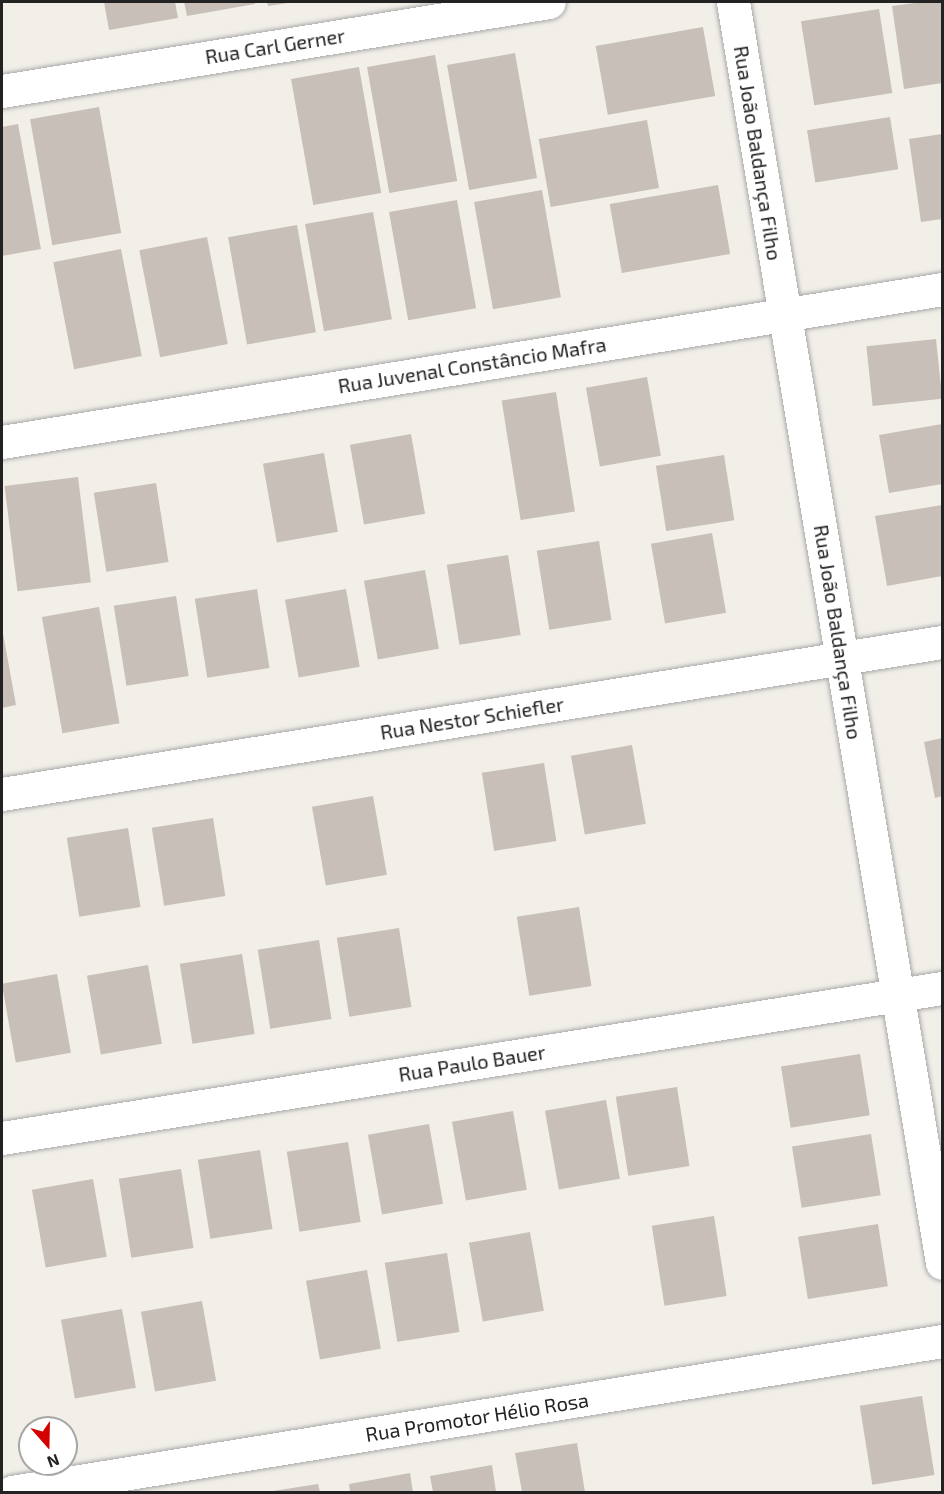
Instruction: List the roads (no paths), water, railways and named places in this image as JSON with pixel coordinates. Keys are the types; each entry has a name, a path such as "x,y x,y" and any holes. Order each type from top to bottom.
{"street":[{"name":"Rua Carl Gerner","path":"2,91 549,2"},
{"name":"Rua João Baldança Filho","path":"733,2 942,1263"},
{"name":"Rua Juvenal Constâncio Mafra","path":"2,442 942,289"},
{"name":"Rua Nestor Schiefler","path":"2,794 942,642"},
{"name":"Rua Paulo Bauer","path":"2,1138 942,988"},
{"name":"Rua Promotor Hélio Rosa","path":"12,1492 942,1341"}]}
